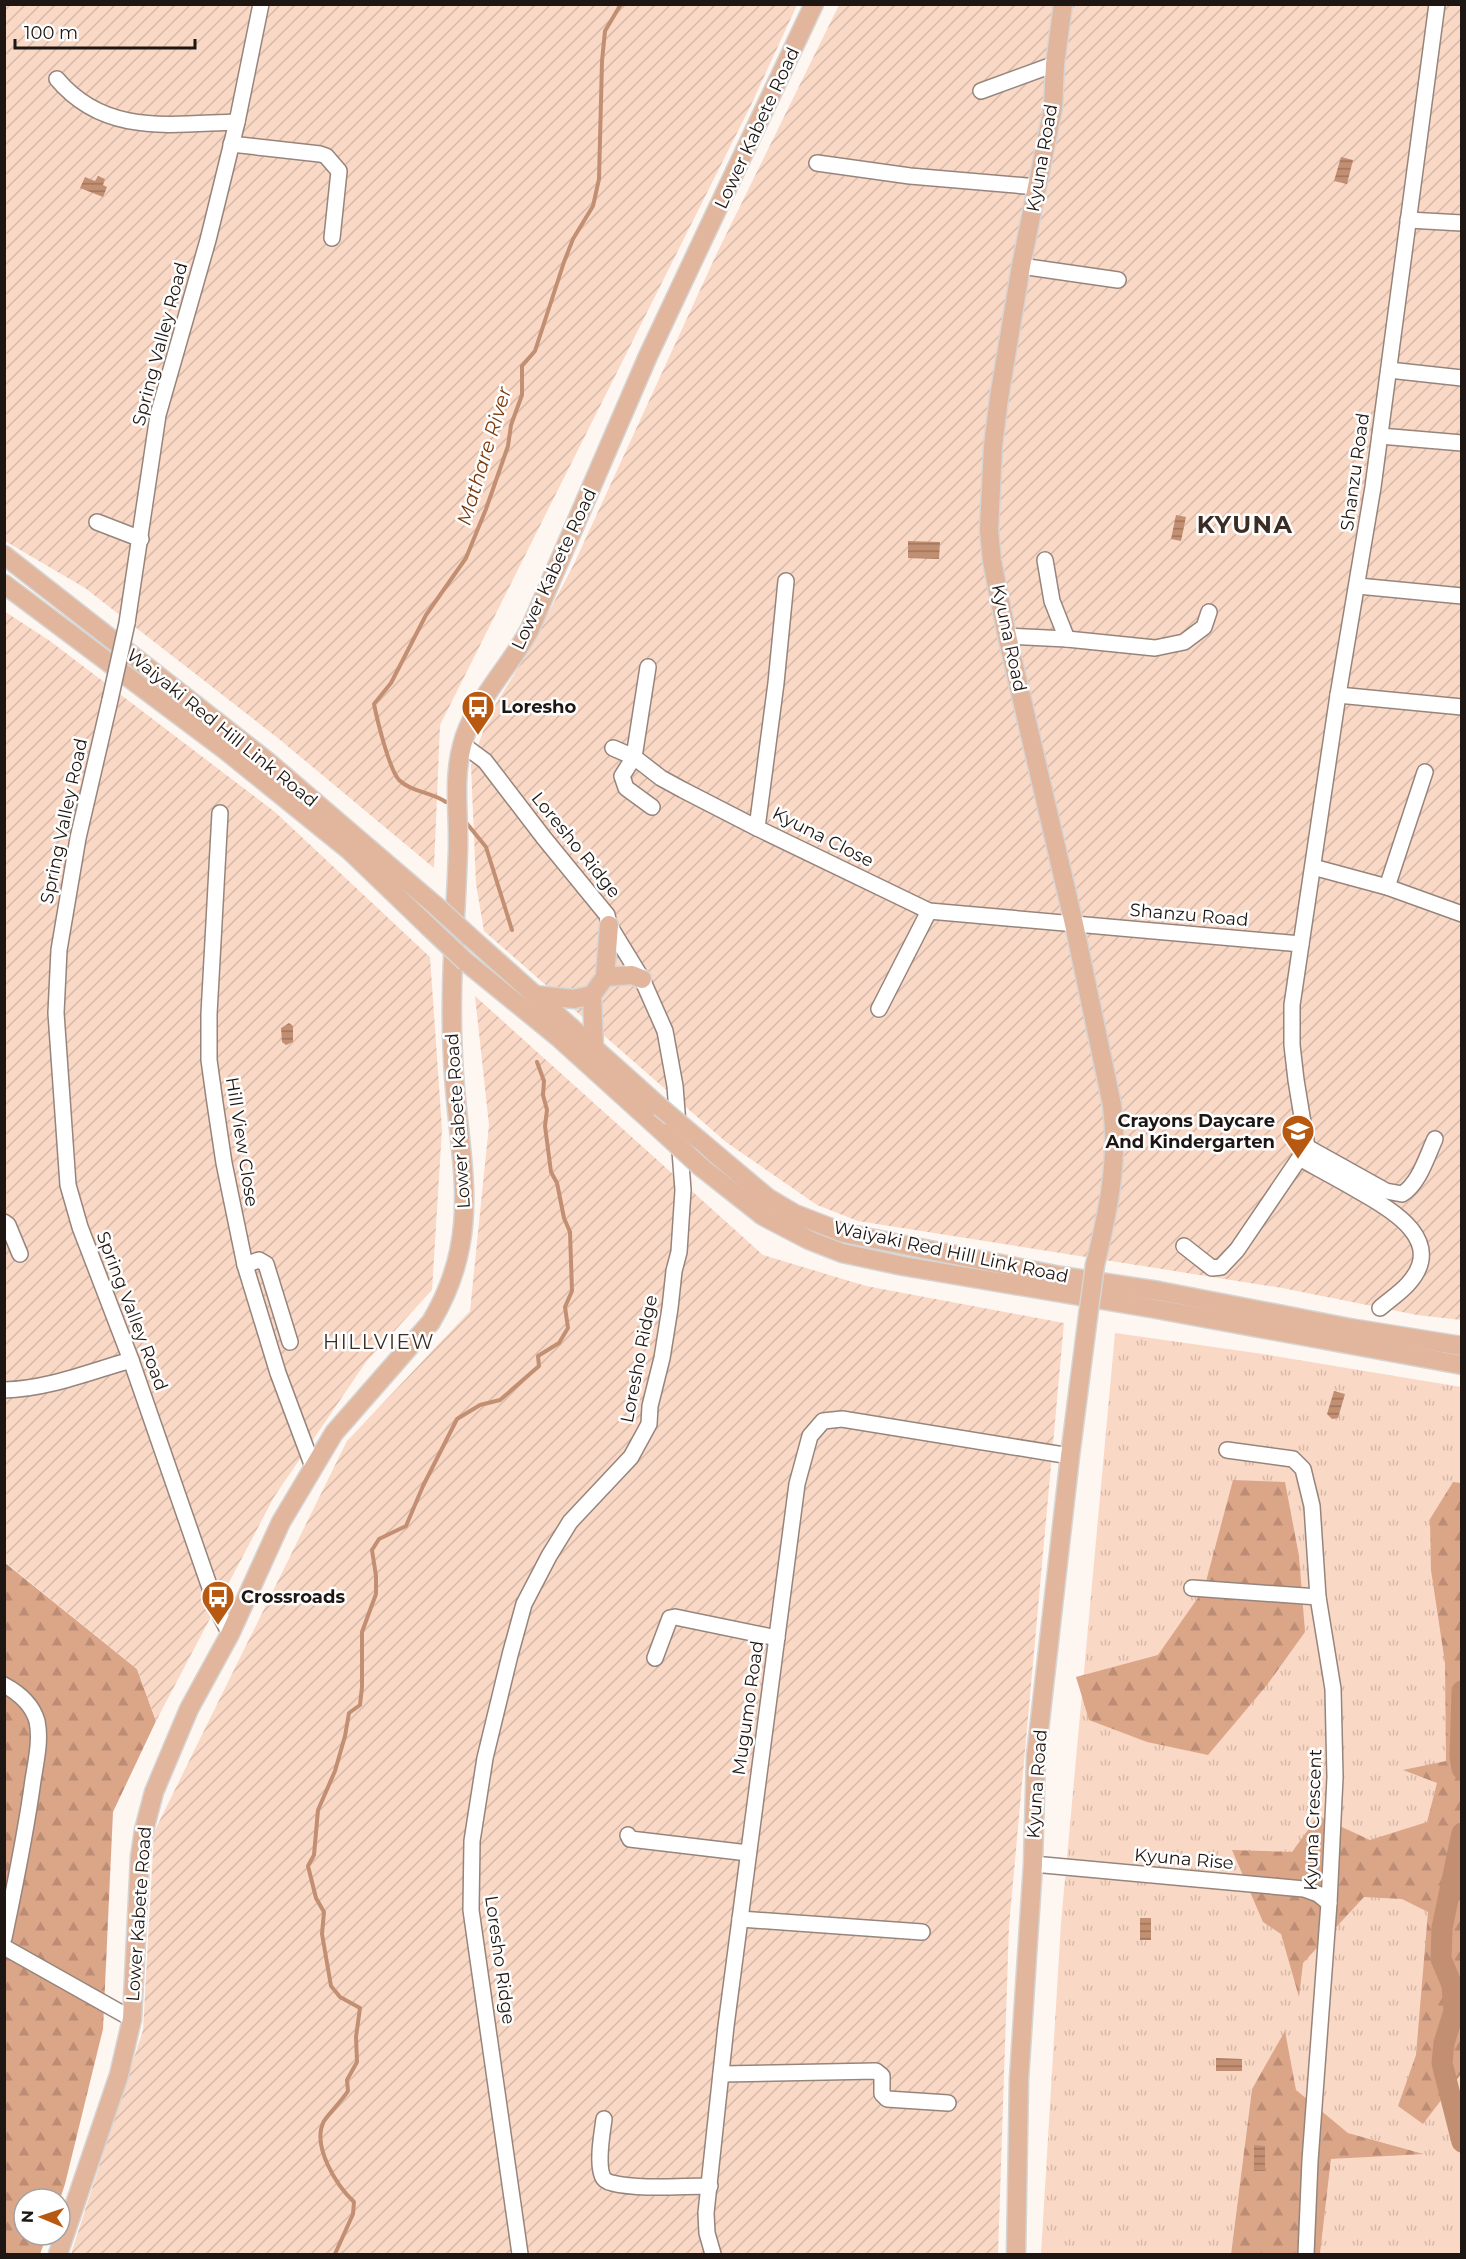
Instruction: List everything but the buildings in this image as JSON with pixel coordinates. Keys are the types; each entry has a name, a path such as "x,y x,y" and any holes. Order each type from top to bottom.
{"main road":[{"name":"Lower Kabete Road","path":"58,2254 119,2075 132,2019 141,1851 148,1809 189,1709 230,1634 265,1553 288,1508 334,1432 431,1322 450,1286 460,1253 464,1223 464,1189 462,1151 455,1100 452,1018 458,846 457,779 462,744 472,721 530,628 648,356 814,4"},
{"name":"Kyuna Road","path":"1016,2254 1019,2079 1033,1864 1036,1756 1088,1316 1095,1265 1108,1214 1115,1127 1109,1088 1074,924 1007,636 992,561 989,504 998,408 1021,266 1053,108 1054,64 1063,4"},
{"name":"Waiyaki Red Hill Link Road","path":"4,555 267,761 436,906 660,1107 768,1198 795,1214 844,1233 1051,1274 1159,1291 1350,1328 1461,1346"},
{"name":"Waiyaki Red Hill Link Road","path":"4,584 216,743 340,843 466,962 558,1037 701,1167 763,1216 809,1240 842,1253 903,1266 1156,1309 1461,1365"},
{"path":"594,1048 592,995 605,977 609,925"},
{"path":"605,977 632,975 642,979"},
{"path":"535,995 574,999 592,995"}],"street":[{"name":"Spring Valley Road","path":"230,1634 213,1597 130,1360 80,1227 69,1185 56,1014 59,950 64,911 78,838 127,623 161,405 208,240 237,122 261,4"},
{"name":"Shanzu Road","path":"1304,1153 1292,1045 1292,1005 1338,695 1358,586 1380,436 1437,4"},
{"path":"981,91 1054,64"},
{"path":"57,79 66,90 85,104 116,119 135,123 237,122"},
{"path":"231,144 326,156 339,171 332,238"},
{"path":"817,164 910,176 1038,187"},
{"path":"1408,220 1461,223"},
{"path":"1021,266 1118,280"},
{"path":"1389,370 1461,378"},
{"path":"1380,436 1461,443"},
{"path":"97,522 141,539"},
{"path":"1045,560 1052,601 1067,639"},
{"name":"Kyuna Close","path":"786,581 757,828 929,911 1074,924"},
{"path":"1358,586 1461,596"},
{"path":"1007,636 1067,639 1155,648 1184,642 1204,627 1209,612"},
{"path":"648,667 634,757 622,776 626,788 652,807"},
{"path":"1338,695 1461,707"},
{"name":"Loresho Ridge","path":"462,744 485,761 607,915 609,925 642,979 665,1031 675,1086 683,1190 679,1251 662,1358 650,1406 649,1424 631,1457 570,1522 543,1566 524,1604 484,1758 472,1841 470,1888 474,1938 497,2081 520,2254"},
{"path":"613,748 634,757 683,790 757,828"},
{"path":"1387,886 1425,772"},
{"name":"Hill View Close","path":"220,813 210,974 209,1060 224,1163 245,1265 278,1373 313,1467"},
{"path":"1313,867 1387,886 1461,914"},
{"path":"879,1009 929,911"},
{"name":"Shanzu Road","path":"1074,924 1301,944"},
{"path":"1304,1153 1386,1191 1402,1194 1414,1182 1435,1139"},
{"path":"1184,1246 1212,1268 1221,1268 1237,1250 1304,1153"},
{"path":"1304,1153 1395,1212 1412,1230 1421,1250 1418,1268 1410,1282 1380,1308"},
{"path":"4,1222 8,1225 20,1254"},
{"path":"245,1265 259,1260 266,1264 290,1342"},
{"path":"4,1390 25,1390 49,1385 130,1360"},
{"name":"Mugumo Road","path":"713,2254 707,2233 706,2212 721,2074 797,1485 810,1436 823,1420 842,1419 1070,1456"},
{"name":"Kyuna Crescent","path":"1227,1450 1293,1459 1303,1469 1309,1489 1313,1518 1318,1597 1333,1689 1335,1722 1329,1903 1310,2161 1306,2254"},
{"path":"1192,1587 1318,1597"},
{"path":"655,1658 670,1618 675,1617 777,1638"},
{"path":"4,1684 17,1692 31,1706 37,1722 38,1740 28,1814 4,1938"},
{"path":"628,1836 630,1839 748,1853"},
{"name":"Kyuna Rise","path":"1033,1864 1304,1889 1318,1894 1329,1903"},
{"path":"740,1919 922,1932"},
{"path":"4,1947 132,2019"},
{"path":"721,2074 876,2072 882,2076 882,2094 887,2099 948,2103"},
{"path":"604,2119 600,2164 602,2176 606,2181 647,2186 710,2186"}],"green space":[{"path":"5,5 797,5 751,105 440,725 434,868 279,739 85,588 5,541"},
{"path":"839,5 1461,5 1461,1320 1417,1315 1282,1288 858,1221 817,1205 726,1142 484,931 476,884 471,765 489,715 526,655 573,566 717,253"},
{"path":"4,611 50,641 275,812 430,957 442,1129 432,1290 366,1362 274,1497 156,1721 137,1669 5,1562"},
{"path":"475,996 763,1255 866,1286 1064,1323 1009,1926 998,2254 71,2254 143,2030 154,1832 347,1441 470,1311 489,1125"},
{"path":"1115,1333 1263,1354 1461,1387 1461,2254 1320,2254 1331,2159 1421,2153 1348,2133 1295,2090 1285,2032 1252,2089 1231,2254 1041,2254 1061,1923"},
{"path":"1233,1480 1285,1482 1299,1556 1305,1632 1267,1685 1208,1755 1147,1742 1089,1720 1076,1677 1158,1655 1204,1589"},
{"path":"1453,1482 1461,1483 1461,2074 1423,2124 1398,2106 1416,2055 1428,1912 1402,1899 1364,1897 1303,1963 1299,1997 1281,1934 1263,1922 1232,1850 1292,1852 1318,1816 1370,1840 1427,1822 1437,1783 1403,1770 1446,1761 1445,1663 1431,1570 1430,1519"},
{"path":"4,1562 137,1669 156,1721 113,1812 103,2029 65,2184 64,2187 12,2187 12,2247 43,2247 40,2254 5,2254"},
{"path":"1285,2031 1296,2090 1348,2133 1424,2154 1331,2159 1320,2254 1231,2254 1252,2089"}],"shaded area":[{"path":"1341,157 1353,160 1347,184 1334,181"},
{"path":"98,176 105,179 103,185 107,187 103,197 80,188 85,177 95,181"},
{"path":"1176,515 1186,517 1181,541 1171,539"},
{"path":"908,541 940,542 939,559 908,558"},
{"path":"289,1023 293,1026 293,1042 286,1045 282,1042 281,1028"},
{"path":"1334,1391 1345,1394 1338,1418 1332,1419 1327,1414"},
{"path":"1140,1918 1151,1918 1151,1940 1140,1940"},
{"path":"1216,2058 1242,2059 1242,2071 1216,2071"},
{"path":"1254,2145 1265,2146 1265,2171 1254,2171"}],"waterway":[{"name":"Mathare River","path":"446,802 409,787 399,780 387,755 374,704 391,683 426,615 466,558 508,446 511,425 522,395 522,366 535,351 573,239 593,206 599,179 605,31 621,4"},
{"path":"464,820 486,847 512,930"},
{"path":"335,2254 353,2214 354,2202 340,2186 328,2165 323,2153 321,2131 324,2121 348,2091 347,2080 357,2062 356,2037 360,2008 340,1997 331,1986 322,1934 324,1912 316,1898 308,1866 314,1855 318,1810 335,1771 349,1713 360,1705 362,1632 376,1594 372,1550 379,1539 406,1526 423,1486 457,1419 480,1405 500,1400 539,1366 538,1356 559,1343 568,1328 565,1307 572,1291 570,1232 564,1218 557,1183 551,1172 545,1126 547,1110 543,1095 544,1081 537,1062"},
{"path":"1462,1691 1460,1756 1462,1769"},
{"path":"1462,1833 1442,1928 1441,1959 1452,1985 1454,2011 1444,2043 1442,2063 1462,2142"}],"place":[{"name":"Loresho","path":"478,736"},
{"name":"Crayons Daycare And Kindergarten","path":"1298,1160"},
{"name":"Crossroads","path":"218,1626"}],"district":[{"name":"KYUNA","path":"1245,525"},
{"name":"HILLVIEW","path":"379,1342"}]}
